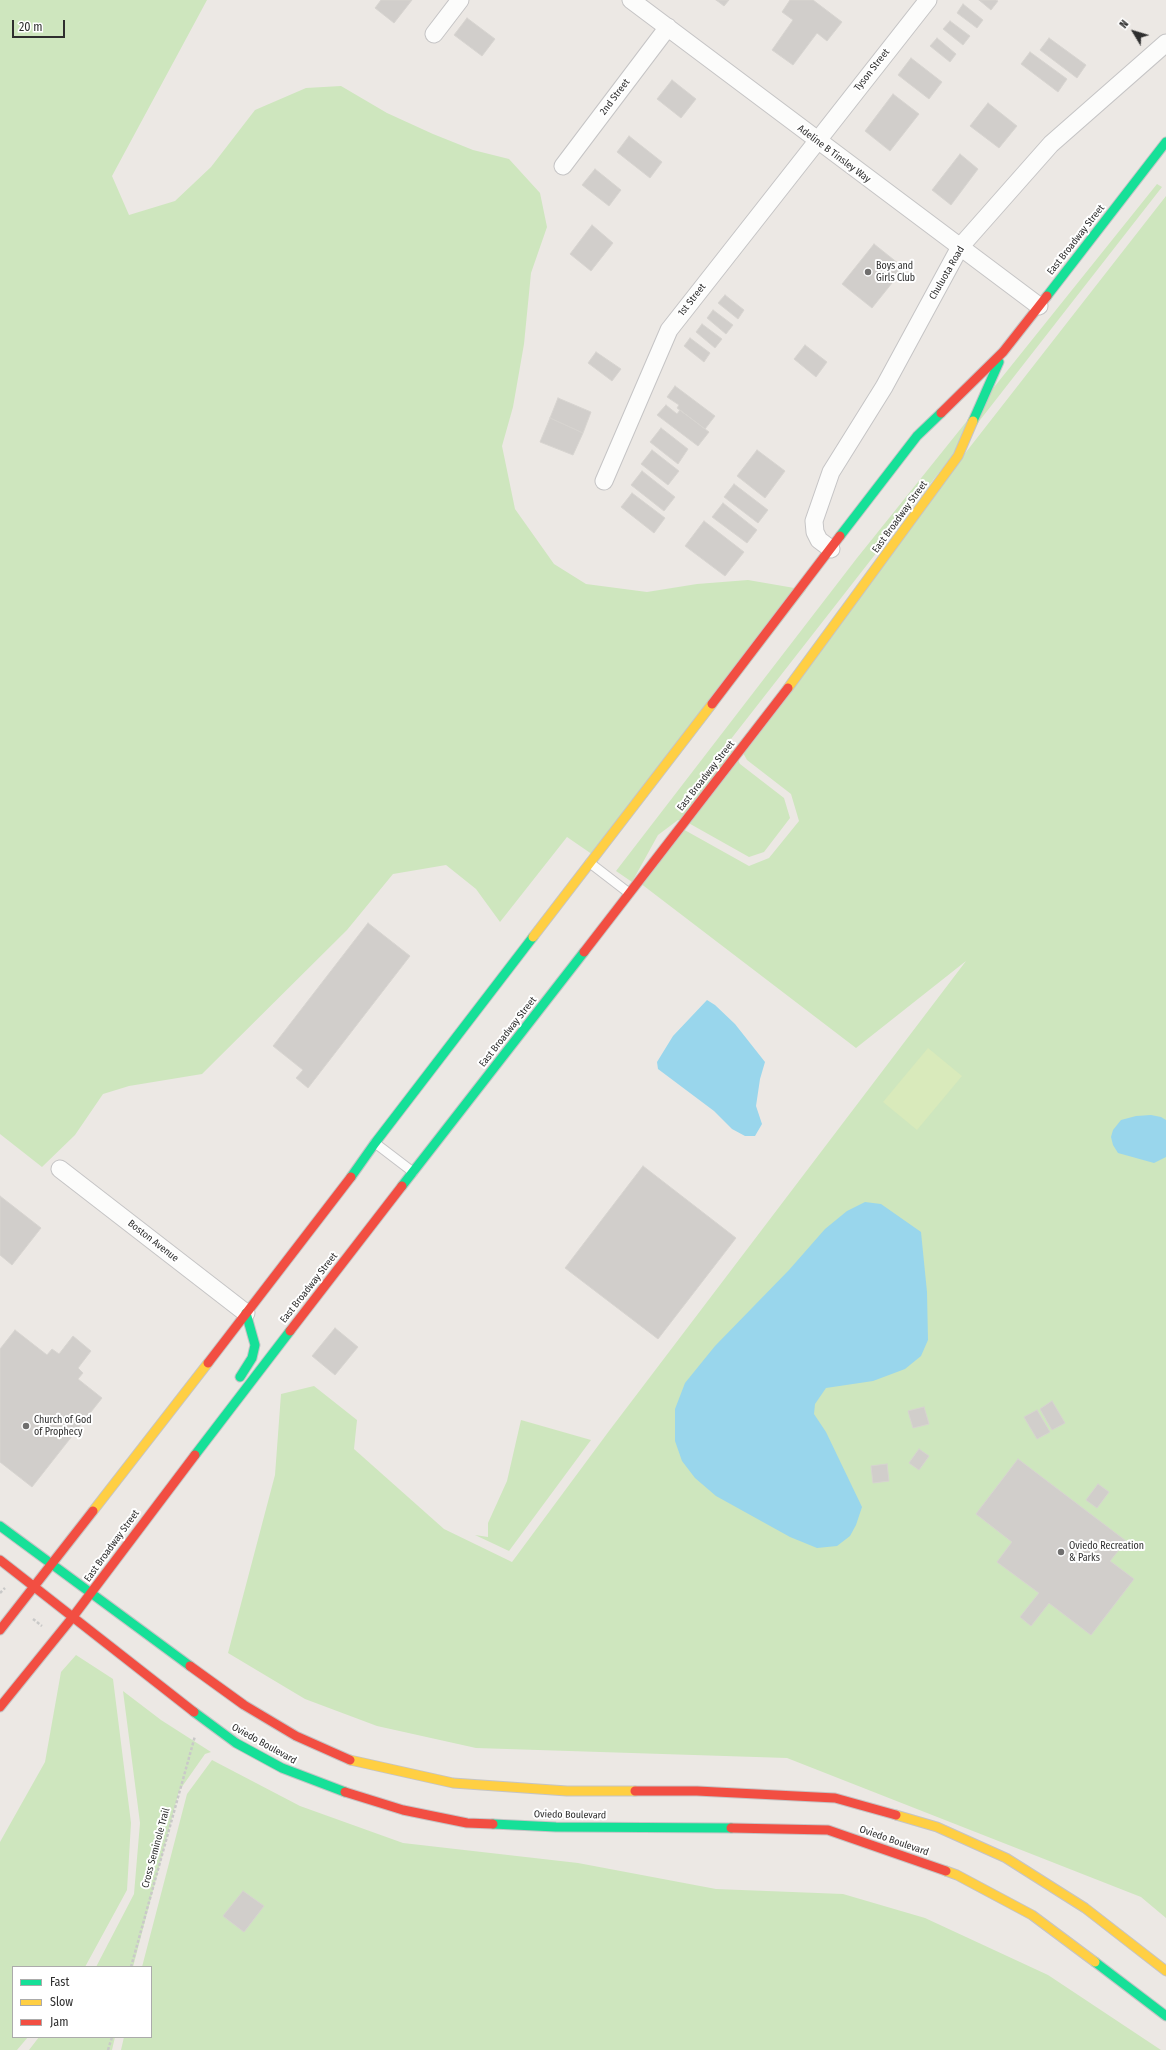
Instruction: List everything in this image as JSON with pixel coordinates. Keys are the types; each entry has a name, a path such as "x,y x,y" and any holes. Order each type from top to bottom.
{"main road":[{"name":"East Broadway Street","path":"0,1630 340,1194 376,1143 917,436 1003,352 1166,142"},
{"name":"East Broadway Street","path":"0,1707 72,1618 256,1374 771,712 958,456 1003,352"},
{"path":"236,1382 252,1358 255,1345 246,1313"},
{"path":"154,1508 158,1486"},
{"path":"0,1526 90,1594 244,1705 296,1736 350,1760 452,1782 567,1791 697,1791 835,1798 937,1827 1006,1858 1084,1908 1166,1971"},
{"name":"Oviedo Boulevard","path":"0,1560 72,1618 236,1743 282,1768 332,1788 403,1810 467,1823 556,1827 828,1830 957,1875 1032,1915 1166,2016"}],"street":[{"path":"434,34 460,0"},
{"name":"Adeline B Tinsley Way","path":"631,0 1039,306"},
{"name":"Tyson Street","path":"816,140 928,0"},
{"name":"2nd Street","path":"563,166 668,27"},
{"name":"Chuluota Road","path":"831,549 820,540 815,532 814,520 831,472 884,387 960,247 1051,144 1166,43"},
{"name":"1st Street","path":"604,480 669,330 816,140"},
{"name":"Boston Avenue","path":"60,1169 246,1313"}],"lane":[{"path":"590,863 629,893"},
{"path":"376,1143 413,1172"}],"path":[{"name":"Cross Seminole Trail","path":"131,1966 196,1734"},
{"path":"108,2050 112,2038"}],"green space":[{"path":"0,0 207,0 112,176 129,215 175,201 211,167 255,110 306,88 341,86 387,113 433,134 473,150 509,159 540,193 547,227 531,273 524,344 513,407 502,446 515,509 554,564 586,584 647,592 697,584 748,580 806,590 599,859 567,837 500,922 476,889 446,865 393,874 347,930 202,1074 129,1086 103,1094 75,1135 42,1167 0,1134"},
{"path":"1157,184 1162,187 731,739 730,746 740,764 784,798 790,818 764,852 749,857 685,821 678,820 658,835 632,882 616,871 857,558"},
{"path":"1166,196 1166,1918 1141,1897 787,1758 476,1748 377,1726 305,1699 228,1653 275,1475 281,1394 314,1386 357,1420 354,1449 444,1529 512,1562 609,1431 966,961 856,1048 640,883 681,828 749,866 769,858 799,821 791,794 747,760 738,744"},
{"path":"928,1048 962,1076 917,1130 883,1102"},
{"path":"521,1420 591,1440 509,1551 475,1535 488,1537 488,1523 507,1481"},
{"path":"76,1655 113,1679 131,1823 127,1890 86,1966 12,1966 12,2038 27,2038 17,2050 0,2050 0,1842 45,1762 61,1672"},
{"path":"123,1691 161,1720 211,1752 205,1754 179,1791 133,1966 97,1966 134,1894 140,1823"},
{"path":"212,1760 300,1806 403,1843 578,1863 716,1889 843,1894 925,1918 1048,1975 1161,2050 121,2050 124,2038 152,2038 152,1966 142,1966 187,1794"},
{"path":"38,2038 115,2038 112,2050 29,2050"}],"water":[{"path":"707,1000 715,1005 735,1024 765,1062 760,1079 756,1106 762,1124 755,1136 745,1136 732,1129 714,1111 658,1069 657,1062 673,1036"},
{"path":"1151,1115 1161,1117 1166,1120 1166,1157 1154,1163 1118,1153 1113,1145 1111,1137 1113,1130 1121,1120 1136,1116"},
{"path":"865,1202 881,1204 921,1232 927,1292 928,1340 921,1356 905,1369 873,1381 826,1388 815,1404 814,1414 826,1432 862,1507 856,1525 850,1536 837,1546 817,1548 790,1537 716,1496 695,1478 682,1461 675,1441 675,1409 685,1383 715,1346 789,1270 825,1229 847,1211"}],"building":[{"path":"381,0 412,0 394,23 375,8"},
{"path":"716,0 729,0 724,6"},
{"path":"790,0 813,0 842,22 827,41 817,33 793,65 772,50 793,20 782,12"},
{"path":"979,0 996,0 998,1 991,10"},
{"path":"963,4 983,20 977,28 957,13"},
{"path":"467,18 495,39 482,56 454,35"},
{"path":"950,21 970,36 963,45 943,29"},
{"path":"937,38 956,54 950,62 930,46"},
{"path":"1049,38 1086,65 1077,78 1040,50"},
{"path":"1030,52 1067,79 1058,92 1021,64"},
{"path":"911,58 942,82 929,99 898,75"},
{"path":"672,80 696,99 681,118 657,99"},
{"path":"893,94 919,114 890,151 865,131"},
{"path":"988,103 1017,126 999,148 970,126"},
{"path":"629,136 662,162 650,178 617,152"},
{"path":"960,154 978,169 951,205 932,190"},
{"path":"595,169 621,190 609,206 582,185"},
{"path":"592,225 613,243 591,271 570,254"},
{"path":"874,244 904,268 872,308 842,284"},
{"path":"725,295 744,310 738,319 718,303"},
{"path":"713,310 733,325 726,334 707,318"},
{"path":"702,324 722,339 715,348 696,332"},
{"path":"690,338 710,353 704,362 684,346"},
{"path":"805,345 827,362 816,377 794,359"},
{"path":"596,352 621,369 612,381 588,363"},
{"path":"675,386 715,416 705,429 677,408 679,405 667,397"},
{"path":"558,398 591,412 583,433 550,418"},
{"path":"666,405 677,414 680,410 709,432 698,446 657,415"},
{"path":"550,418 583,433 573,455 540,442"},
{"path":"661,428 688,449 678,464 650,442"},
{"path":"652,450 679,471 668,485 641,464"},
{"path":"757,450 785,471 765,498 737,476"},
{"path":"642,471 675,497 664,511 631,485"},
{"path":"734,484 768,510 758,523 724,497"},
{"path":"632,493 665,518 654,533 621,507"},
{"path":"723,503 757,530 747,543 712,517"},
{"path":"704,521 744,552 725,576 685,546"},
{"path":"368,923 410,956 308,1088 296,1078 303,1070 273,1046"},
{"path":"643,1166 736,1238 658,1339 565,1268"},
{"path":"0,1196 41,1228 12,1265 0,1255"},
{"path":"335,1328 358,1347 335,1375 312,1356"},
{"path":"15,1330 47,1355 52,1349 59,1354 73,1336 91,1351 78,1368 83,1373 78,1379 102,1398 32,1487 0,1462 0,1349"},
{"path":"1052,1401 1065,1423 1052,1430 1040,1409"},
{"path":"924,1407 929,1424 913,1428 908,1411"},
{"path":"1037,1410 1050,1432 1037,1439 1024,1417"},
{"path":"919,1449 929,1456 919,1470 909,1463"},
{"name":"Oviedo Recreation & Parks","path":"1018,1459 1126,1541 1110,1561 1134,1579 1091,1635 1049,1603 1031,1626 1020,1617 1039,1593 997,1562 1012,1542 976,1514"},
{"path":"887,1464 889,1481 873,1483 871,1466"},
{"path":"1098,1484 1109,1492 1097,1508 1086,1500"},
{"path":"243,1891 264,1906 244,1932 223,1916"}],"traffic: fast":[{"path":"1047,296 1166,142"},
{"path":"973,421 999,362"},
{"path":"840,536 917,436 941,413"},
{"path":"351,1177 375,1143 533,937"},
{"path":"402,1186 584,952"},
{"path":"240,1377 252,1358 255,1345 246,1313"},
{"path":"195,1455 290,1331"},
{"path":"0,1526 190,1666"},
{"path":"194,1712 236,1743 282,1768 345,1792"},
{"path":"493,1824 556,1827 731,1828"},
{"path":"1095,1962 1166,2016"}],"traffic: slow":[{"path":"788,688 958,456 973,421"},
{"path":"533,937 712,704"},
{"path":"93,1511 208,1363"},
{"path":"350,1760 453,1783 567,1791 635,1791"},
{"path":"896,1815 937,1827 1006,1858 1085,1908 1166,1971"},
{"path":"946,1871 957,1875 1032,1915 1095,1962"}],"traffic: jam":[{"path":"941,413 1003,352 1047,296"},
{"path":"712,704 840,536"},
{"path":"584,952 788,688"},
{"path":"208,1363 351,1177"},
{"path":"290,1331 402,1186"},
{"path":"0,1707 72,1618 195,1455"},
{"path":"0,1630 93,1511"},
{"path":"0,1560 194,1712"},
{"path":"190,1666 244,1705 296,1736 350,1760"},
{"path":"635,1791 697,1791 835,1798 896,1815"},
{"path":"345,1792 403,1810 467,1823 493,1824"},
{"path":"731,1828 828,1830 946,1871"}],"place":[{"name":"Boys and Girls Club","path":"868,272"},
{"name":"Church of God of Prophecy","path":"26,1426"},
{"name":"Oviedo Recreation & Parks","path":"1061,1552"}]}
